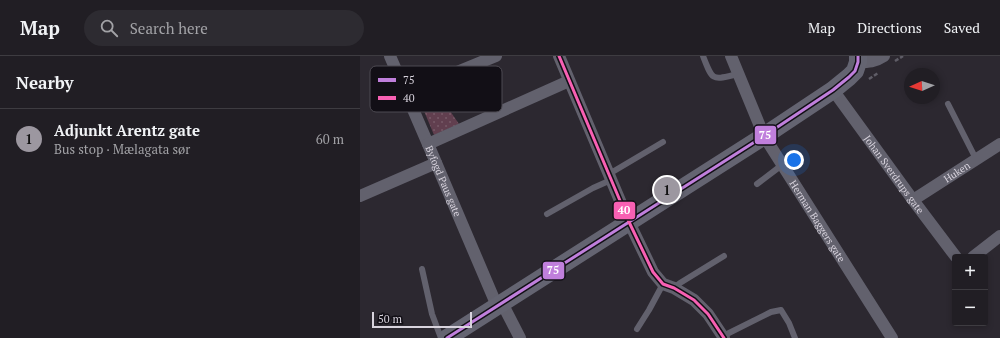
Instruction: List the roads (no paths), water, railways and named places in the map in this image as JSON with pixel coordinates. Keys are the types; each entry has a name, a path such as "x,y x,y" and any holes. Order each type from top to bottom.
{"street":[{"name":"Byfogd Paus gate","path":"390,56 394,66"},
{"path":"472,66 496,56"},
{"path":"559,56 629,222 653,272 663,284 674,288 694,300 708,314 724,337"},
{"name":"Herman Baggers gate","path":"731,56 764,136 892,338"},
{"path":"447,338 764,136 833,90 855,71 858,59 870,62 878,60 884,56"},
{"path":"502,111 569,81"},
{"name":"Johan Sverdrups gate","path":"833,90 954,254"},
{"name":"Byfogd Paus gate","path":"414,112 499,304 520,338"},
{"path":"428,144 500,112"},
{"name":"Huken","path":"913,200 1000,144"},
{"path":"360,196 436,162"},
{"path":"977,254 1000,236"}],"lane":[{"path":"703,56 708,69 713,76 718,78 738,74"},
{"path":"948,104 976,159"},
{"path":"547,214 593,188 663,142"},
{"path":"757,184 782,165"},
{"path":"674,288 724,256"},
{"path":"422,269 432,314 441,338"},
{"path":"637,329 663,284"},
{"path":"724,337 771,312 781,310 789,323 795,338"}],"place":[{"name":"Adjunkt Arentz gate","path":"667,190"}]}
